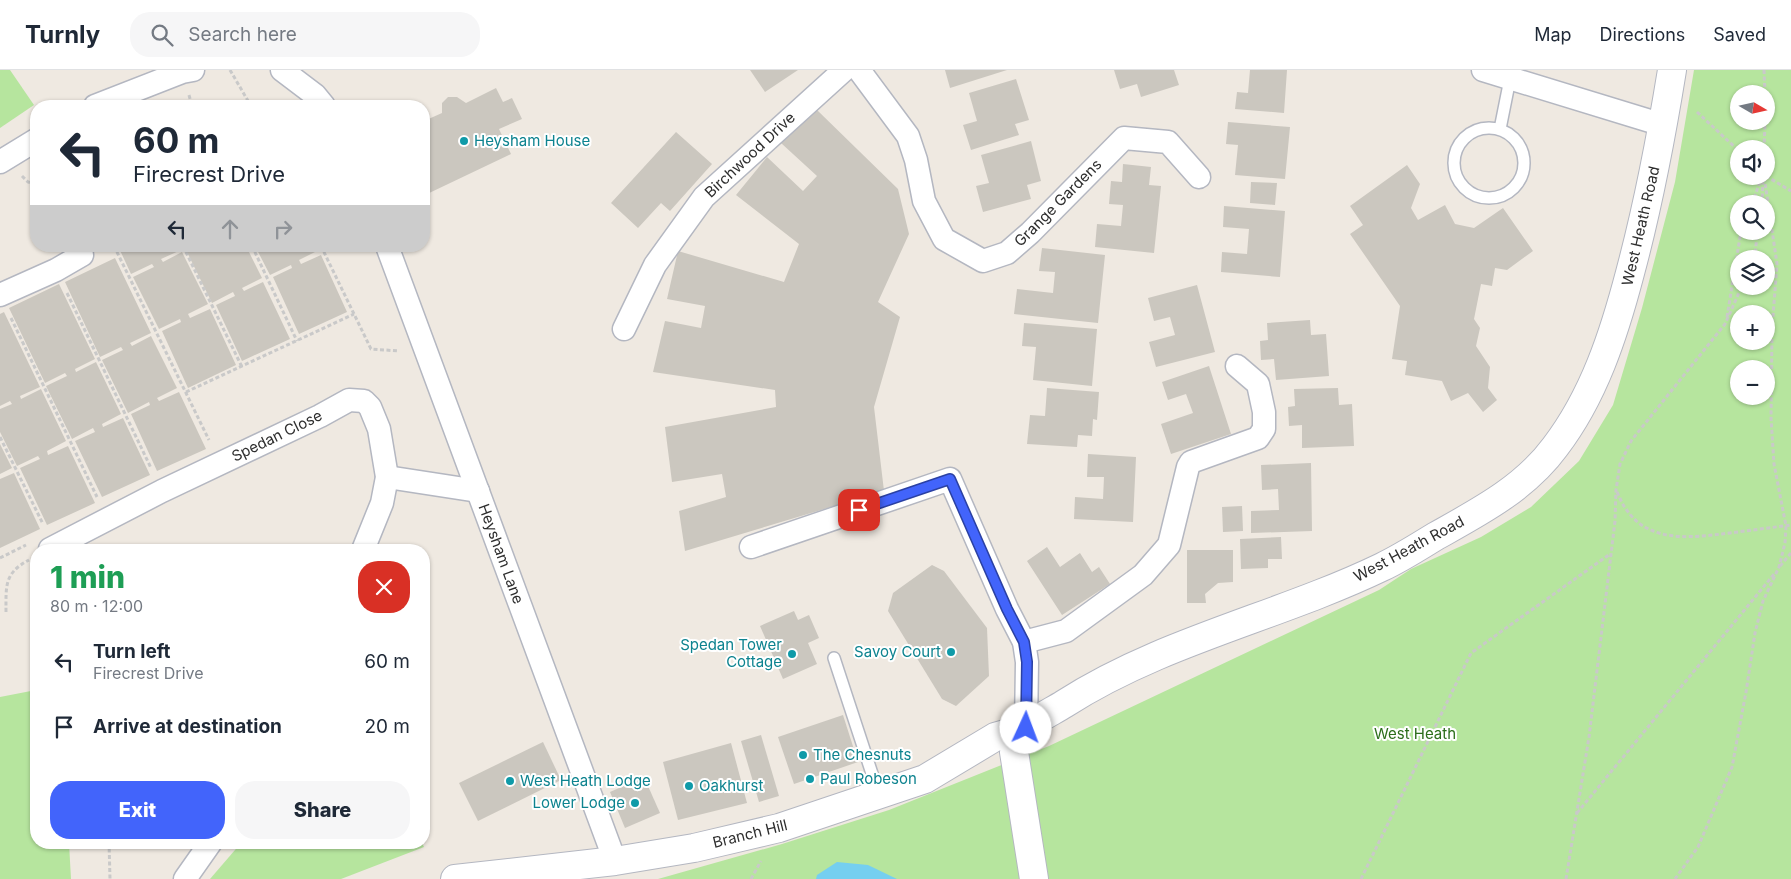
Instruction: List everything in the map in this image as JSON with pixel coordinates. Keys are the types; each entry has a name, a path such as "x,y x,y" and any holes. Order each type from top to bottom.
{"street":[{"path":"110,100 182,72 193,70"},
{"path":"282,70 319,100"},
{"name":"Birchwood Drive","path":"624,330 655,265 704,197 844,70"},
{"name":"Grange Gardens","path":"859,70 908,136 916,160 924,201 944,239 983,261 1006,253 1030,233 1124,138 1168,142 1199,177"},
{"path":"1483,70 1663,126"},
{"name":"West Heath Road","path":"1034,879 1014,752 1018,740 1026,728 1077,695 1115,674 1201,638 1304,600 1383,567 1486,508 1522,482 1555,448 1584,403 1602,363 1620,311 1644,221 1672,70"},
{"path":"0,162 30,144"},
{"name":"Heysham Lane","path":"389,252 615,861"},
{"path":"4,305 82,255"},
{"path":"1024,642 1066,631 1143,575 1169,545 1188,467 1191,462 1258,438 1264,429 1264,412 1258,384 1237,366"},
{"name":"Spedan Close","path":"58,544 107,518 320,416 349,400 364,401 370,407 378,429 387,477 382,503 365,544"},
{"path":"387,477 478,492"},
{"path":"751,547 950,479 1007,609 1024,642 1027,662 1026,728"},
{"name":"Branch Hill","path":"456,879 615,861 694,848 779,828 925,779 995,737 1026,728"},
{"path":"185,879 206,849"}],"lane":[{"path":"1500,129 1510,79"},
{"path":"1500,129 1510,135 1518,144 1522,154 1521,176 1515,186 1506,193 1496,197 1484,198 1474,195 1464,188 1458,179 1454,168 1454,156 1466,136 1476,130 1500,129"},
{"path":"834,658 878,795"}],"path":[{"path":"230,70 248,100"},
{"path":"1764,70 1765,85"},
{"path":"1697,112 1730,143"},
{"path":"1775,182 1791,190"},
{"path":"1675,879 1698,847 1732,767 1755,632 1763,600 1779,567 1785,544 1786,526 1774,464 1771,418 1772,329 1777,264 1765,185"},
{"path":"1725,324 1740,240"},
{"path":"117,252 221,463"},
{"path":"186,252 242,367"},
{"path":"255,252 297,340"},
{"path":"325,252 371,349 426,353"},
{"path":"56,270 162,491"},
{"path":"1566,879 1589,737 1615,522 1616,490 1620,464 1631,441 1725,324 1738,295"},
{"path":"4,305 107,518"},
{"path":"186,392 354,314"},
{"path":"0,437 45,544"},
{"path":"1616,490 1626,510 1638,522 1652,531 1665,536 1689,538 1791,525"},
{"path":"1576,814 1791,553"},
{"path":"1361,879 1471,653 1611,554"},
{"path":"6,612 6,583 17,566 30,559"},
{"path":"109,849 110,879"}],"green space":[{"path":"0,70 10,70 31,100 30,108 0,128"},
{"name":"West Heath","path":"1694,70 1791,70 1791,879 658,879 782,844 889,810 1049,746 1379,590 1411,569 1481,537 1531,507 1579,461 1613,405 1642,308 1675,182"},
{"path":"30,691 30,849 69,849 71,879 0,879 0,697"},
{"path":"236,849 419,849 341,879 210,879"}],"water":[{"path":"837,862 868,865 897,879 816,879 817,875"}],"building":[{"path":"750,70 798,70 765,92"},
{"path":"945,70 1007,70 950,88"},
{"path":"1114,70 1174,70 1179,85 1141,97 1137,84 1120,89"},
{"path":"1250,70 1287,70 1284,113 1235,109 1237,92 1248,93"},
{"path":"1016,79 1029,120 1015,124 1019,135 971,150 963,125 977,121 969,93"},
{"name":"Heysham House","path":"496,88 503,102 512,98 522,119 499,129 511,154 430,193 430,118 442,113 442,103 448,97 457,97 466,103"},
{"path":"817,110 898,189 909,234 878,302 900,317 874,407 884,491 685,551 679,511 726,497 722,474 672,482 665,427 776,407 775,390 653,372 665,321 701,328 705,306 667,299 678,251 784,282 799,244 736,195 767,157 803,191 817,176 781,143"},
{"path":"1228,122 1290,127 1285,179 1235,175 1238,145 1226,144"},
{"path":"676,132 712,164 670,211 661,203 638,228 611,203"},
{"path":"1031,141 1041,181 1027,185 1031,199 983,212 976,186 989,183 981,155"},
{"path":"1123,164 1151,167 1149,185 1161,186 1154,253 1095,247 1097,224 1121,226 1123,205 1109,204 1111,181 1122,182"},
{"path":"1407,165 1420,184 1411,208 1418,220 1445,205 1455,224 1474,228 1503,208 1533,251 1507,270 1495,268 1492,286 1481,284 1474,319 1480,328 1476,346 1490,367 1488,388 1497,400 1483,412 1468,393 1451,401 1442,381 1405,375 1407,361 1392,359 1400,306 1350,234 1363,225 1350,206"},
{"path":"1251,182 1277,183 1275,205 1250,203"},
{"path":"1224,206 1285,211 1280,277 1221,272 1222,252 1247,254 1249,229 1223,227"},
{"path":"1042,248 1105,255 1098,323 1014,314 1017,289 1053,293 1055,272 1039,271"},
{"path":"121,252 177,252 161,259 163,262 182,252 208,304 188,314 190,318 210,309 236,365 188,388 162,331 181,322 180,319 159,329 133,277 154,267 152,264 131,274"},
{"path":"187,252 249,252 262,278 242,288 244,291 263,282 290,339 242,361 216,305 235,296 233,292 212,303"},
{"path":"258,252 315,252 299,260 301,264 321,255 347,312 299,334 273,277 292,268 291,265 270,275"},
{"path":"115,258 151,333 130,343 132,346 151,336 177,388 157,398 159,401 179,392 206,449 157,471 131,414 150,405 149,402 128,413 102,360 123,350 121,347 100,357 65,282"},
{"path":"59,284 95,359 75,369 76,372 96,362 121,414 102,424 103,427 123,418 150,475 102,497 75,441 95,432 93,428 72,439 46,386 67,376 65,373 45,383 9,308"},
{"path":"1197,285 1215,352 1156,367 1149,342 1175,335 1170,317 1154,321 1148,298"},
{"path":"4,312 40,387 20,396 21,399 41,389 66,441 47,451 48,455 68,446 95,503 47,525 20,468 40,459 38,456 17,466 0,432 0,409 12,404 10,401 0,406 0,314"},
{"path":"1310,320 1311,335 1326,334 1329,376 1276,380 1274,359 1261,360 1260,341 1268,340 1267,323"},
{"path":"1024,323 1097,329 1092,386 1033,380 1036,347 1022,346"},
{"path":"1209,366 1231,434 1171,454 1161,424 1193,413 1186,394 1168,400 1162,382"},
{"path":"1047,388 1099,392 1097,420 1093,419 1092,436 1078,435 1077,447 1027,444 1030,415 1045,416"},
{"path":"1338,388 1339,405 1352,404 1354,446 1302,448 1302,425 1289,426 1288,407 1295,406 1294,389"},
{"path":"0,444 12,468 0,474"},
{"path":"1088,454 1136,457 1133,522 1074,519 1075,497 1103,499 1104,477 1087,477"},
{"path":"1311,463 1312,531 1251,533 1251,511 1279,510 1278,489 1262,490 1261,465"},
{"path":"14,473 40,529 0,548 0,479"},
{"path":"1242,506 1243,531 1223,532 1222,507"},
{"path":"1281,537 1282,559 1268,559 1268,568 1241,569 1240,539"},
{"path":"1047,547 1060,567 1080,553 1092,572 1099,567 1110,584 1062,615 1027,561"},
{"path":"1187,550 1233,550 1233,582 1218,583 1205,594 1206,603 1187,603"},
{"name":"Savoy Court","path":"932,565 944,571 987,628 989,676 956,706 942,699 888,611 893,593"},
{"name":"Spedan Tower Cottage","path":"794,611 798,620 809,615 819,638 808,643 817,664 783,679 760,626"},
{"path":"843,715 858,762 794,784 778,737"},
{"path":"761,735 779,796 759,802 741,741"},
{"name":"West Heath Lodge","path":"543,742 561,780 478,821 459,783"},
{"path":"731,743 747,803 678,820 663,762"},
{"name":"Lower Lodge","path":"644,777 660,813 625,828 610,792"}],"place":[{"name":"Heysham House","path":"464,141"},
{"name":"Savoy Court","path":"951,652"},
{"name":"Spedan Tower Cottage","path":"792,654"},
{"name":"The Chesnuts","path":"803,755"},
{"name":"Paul Robeson","path":"810,779"},
{"name":"West Heath Lodge","path":"510,781"},
{"name":"Oakhurst","path":"689,786"},
{"name":"Lower Lodge","path":"635,803"}],"route":[{"path":"859,510 950,479 1007,609 1024,642 1027,662 1026,728"}]}
